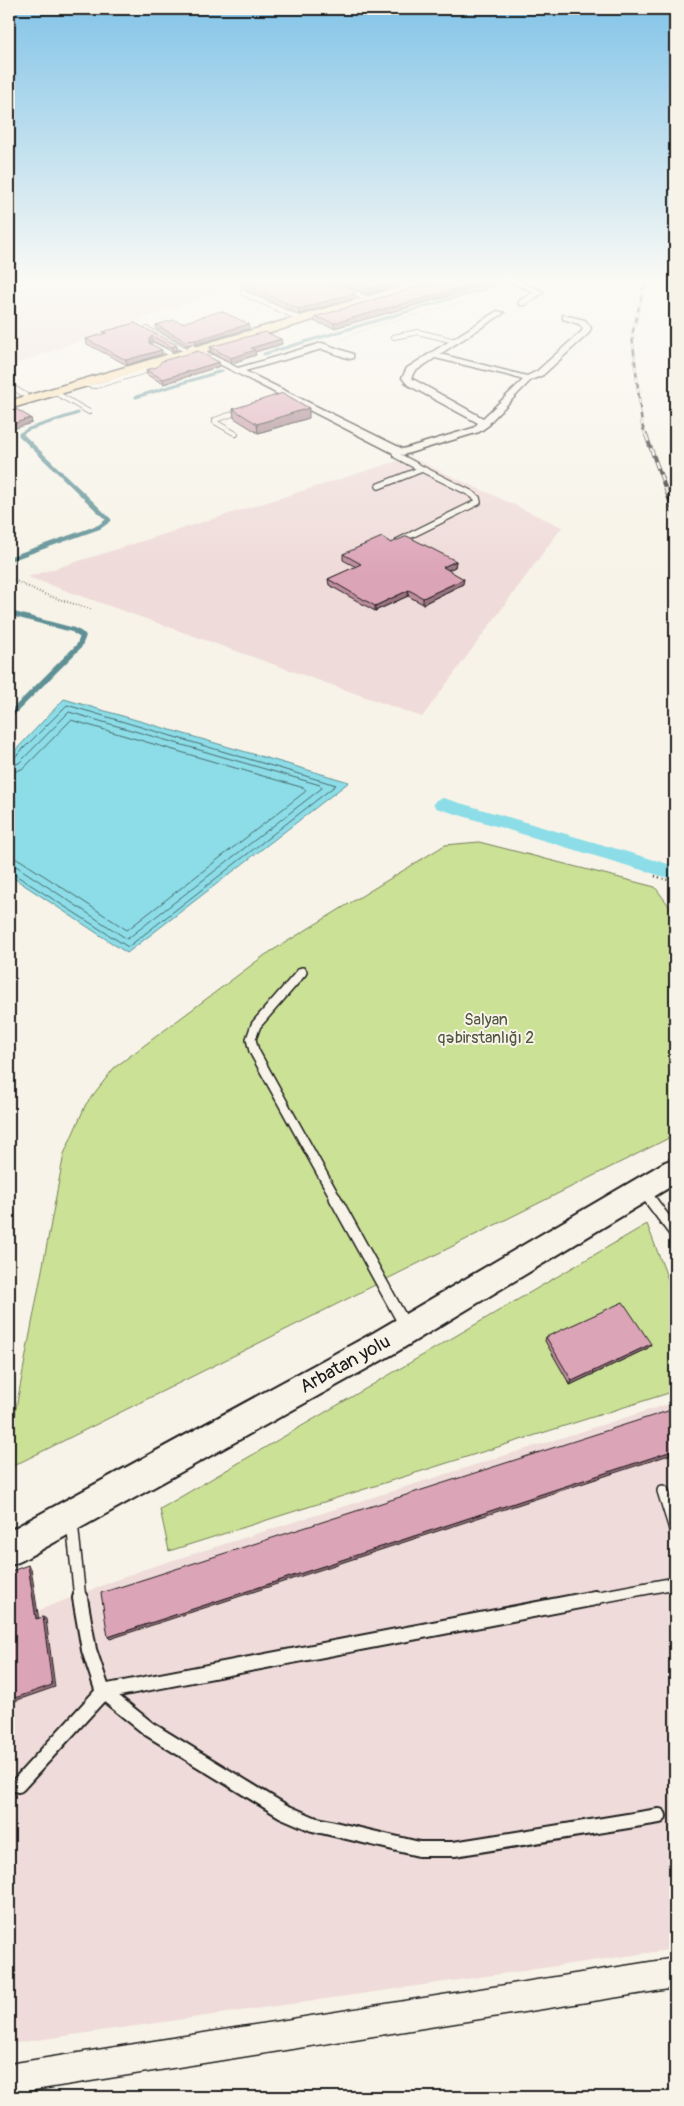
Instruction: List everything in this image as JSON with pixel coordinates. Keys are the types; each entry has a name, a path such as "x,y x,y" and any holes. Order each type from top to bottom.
{"main road":[{"path":"9,400 82,378"},
{"path":"9,405 101,378"},
{"name":"Arbatan yolu","path":"9,1549 407,1330 675,1170"}],"street":[{"path":"249,378 283,398 394,450 411,451 469,434 486,423 527,379"},
{"path":"406,378 410,383 486,423"},
{"path":"9,2079 675,1973"}],"lane":[{"path":"9,385 25,395"},
{"path":"54,392 89,412"},
{"path":"236,434 215,422 215,420 253,407"},
{"path":"391,544 478,502 477,498 396,455 394,450"},
{"path":"379,486 422,469"},
{"path":"302,972 256,1025 250,1039 254,1051 407,1330"},
{"path":"643,1189 675,1232"},
{"path":"664,1491 675,1529"},
{"path":"71,1514 82,1622 91,1662 103,1692 149,1729 283,1811 313,1824 419,1849 454,1849 659,1816"},
{"path":"18,1786 103,1692 675,1583"}],"path":[{"path":"9,578 46,595 93,610"},
{"path":"655,876 675,882"}],"shaded area":[{"path":"410,457 562,527 422,717 28,577"},
{"path":"675,1402 675,1949 9,2044 9,1622 142,1570"}],"green space":[{"name":"Salyan qəbirstanlığı 2","path":"479,842 655,887 675,914 675,1135 9,1468 9,1445 64,1154 86,1104 114,1068 265,955 445,845"},
{"path":"647,1224 675,1298 675,1391 169,1551 160,1509"}],"water":[{"path":"64,699 349,782 127,953 9,875 9,757"}],"building":[{"path":"283,393 309,408 257,424 233,409"},
{"path":"16,409 31,418 9,425 9,413 14,414"},
{"path":"407,536 456,561 443,567 464,579 423,598 409,590 375,606 328,579 361,564 343,554 382,537 391,543"},
{"path":"623,1302 651,1344 572,1381 546,1337"},
{"path":"674,1409 675,1450 108,1637 101,1593"},
{"path":"28,1565 36,1619 43,1617 52,1685 9,1700 9,1572"}],"waterway":[{"path":"136,397 198,378"},
{"path":"21,435 29,429 78,413"},
{"path":"9,559 99,527 109,520 21,435"},
{"path":"9,613 79,633"},
{"path":"9,716 79,646 83,636 76,632"},
{"path":"443,804 675,873"}],"railway":[{"path":"637,378 642,425 646,436"},
{"path":"646,435 675,515"}]}
